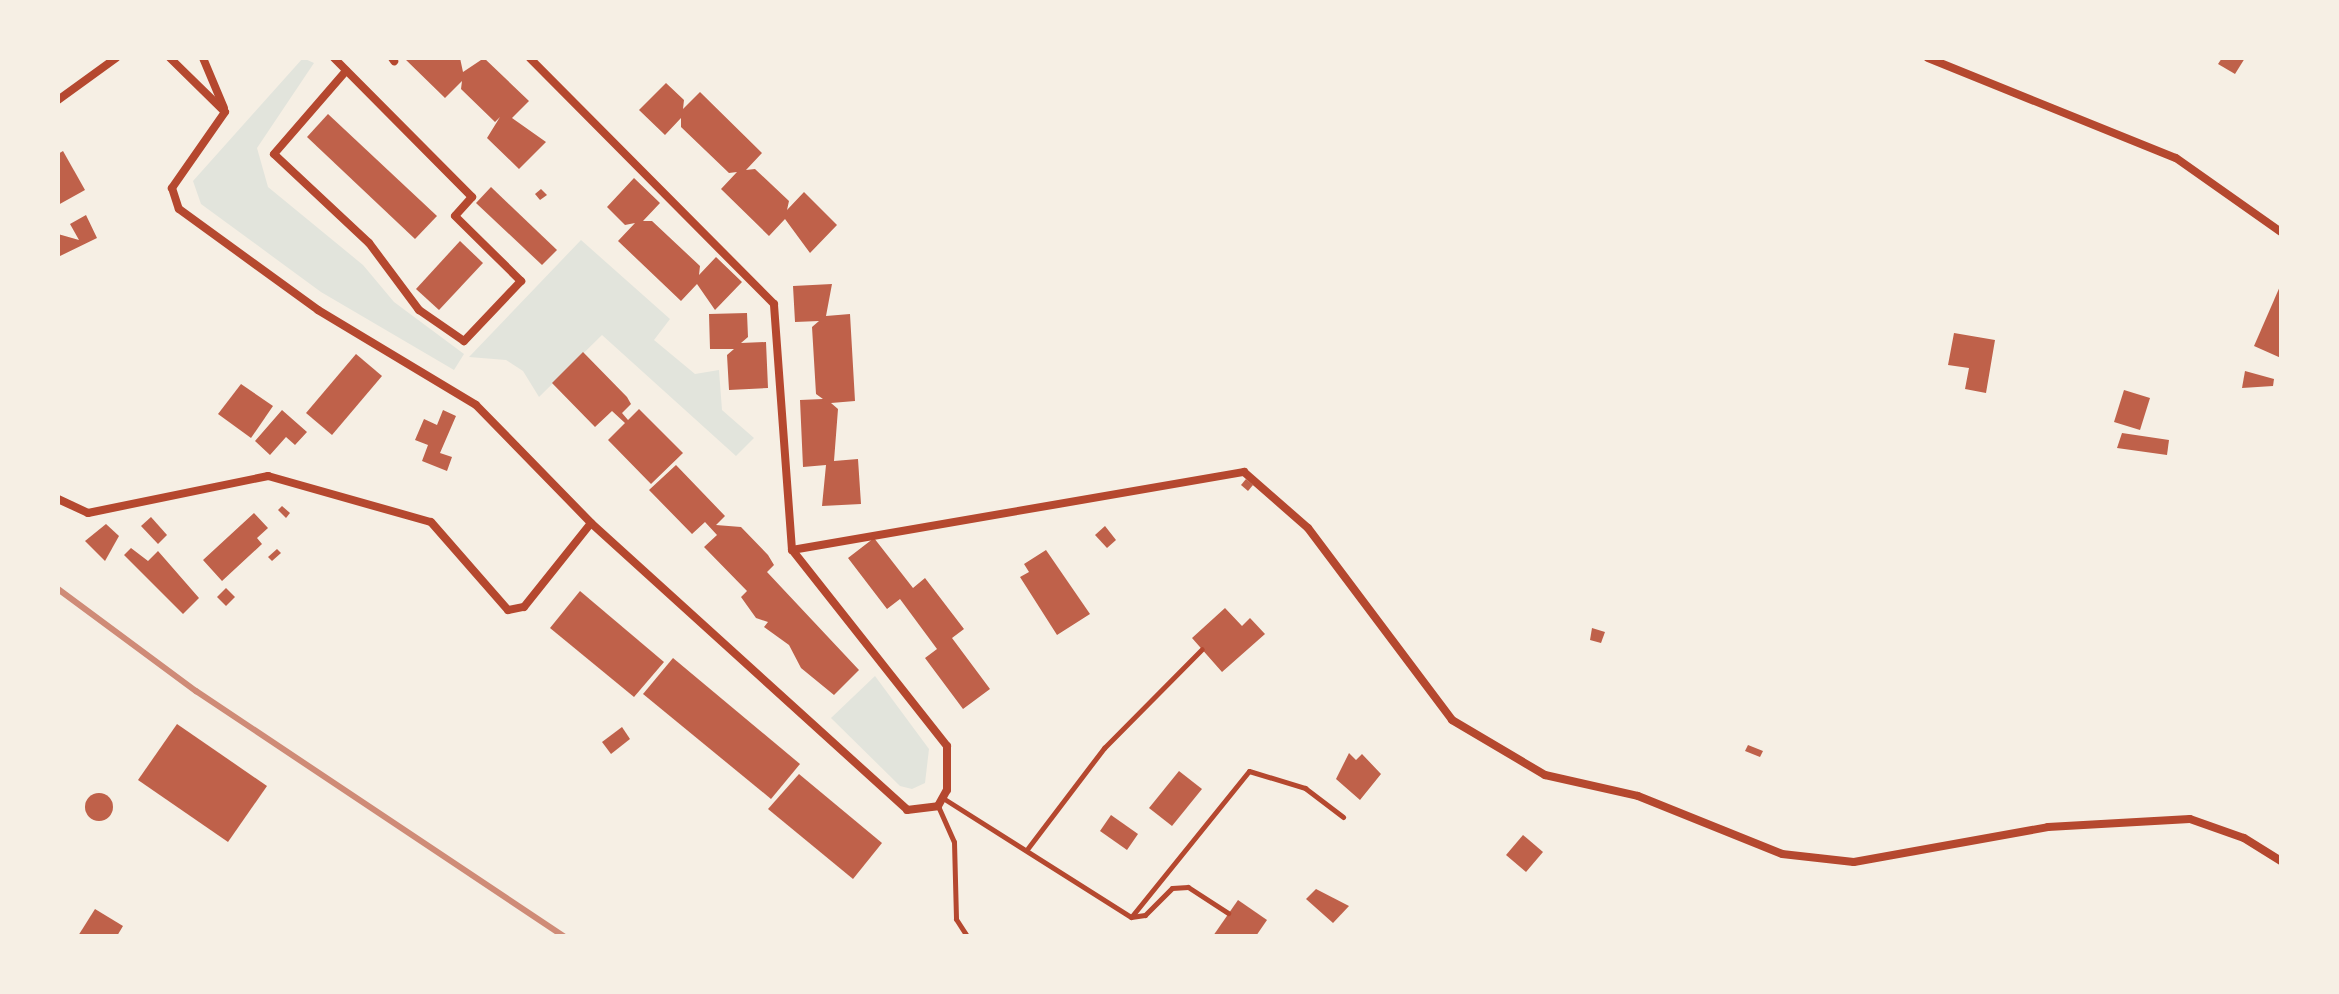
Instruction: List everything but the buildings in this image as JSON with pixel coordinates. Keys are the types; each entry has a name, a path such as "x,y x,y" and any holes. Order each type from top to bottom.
{"street":[{"path":"58,100 116,58"},
{"path":"170,58 225,112"},
{"path":"203,58 225,112"},
{"path":"334,58 472,197 455,216 521,281 464,341 419,310 369,243 274,154 346,71"},
{"path":"225,112 172,188 179,209 318,310 476,405 591,523 907,810 942,803 947,746 792,550 774,304 530,58"},
{"path":"1928,58 2176,158 2281,232"},
{"path":"792,550 1244,472 1308,528 1452,720 1545,775 1638,796 1782,854 1854,862 2048,827 2190,819 2244,838 2281,861"},
{"path":"58,499 88,513 268,476 431,522 508,610 524,607 591,523"}],"lane":[{"path":"1028,848 1104,748 1202,649"},
{"path":"1131,917 1249,771 1305,788 1343,817"},
{"path":"942,803 1028,848 1131,917 1145,915 1172,888 1188,887 1228,913"},
{"path":"942,803 954,842 956,919 967,936"}],"shaded area":[{"path":"303,58 314,63 257,148 268,187 363,265 394,302 464,354 454,370 321,292 201,204 193,181"},
{"path":"581,240 670,319 654,340 695,374 719,370 722,410 754,438 736,456 602,335 539,397 523,371 506,360 469,357"},
{"path":"875,676 929,749 925,783 912,789 900,786 831,718"}],"railway":[{"path":"58,589 196,691 564,936"}]}
